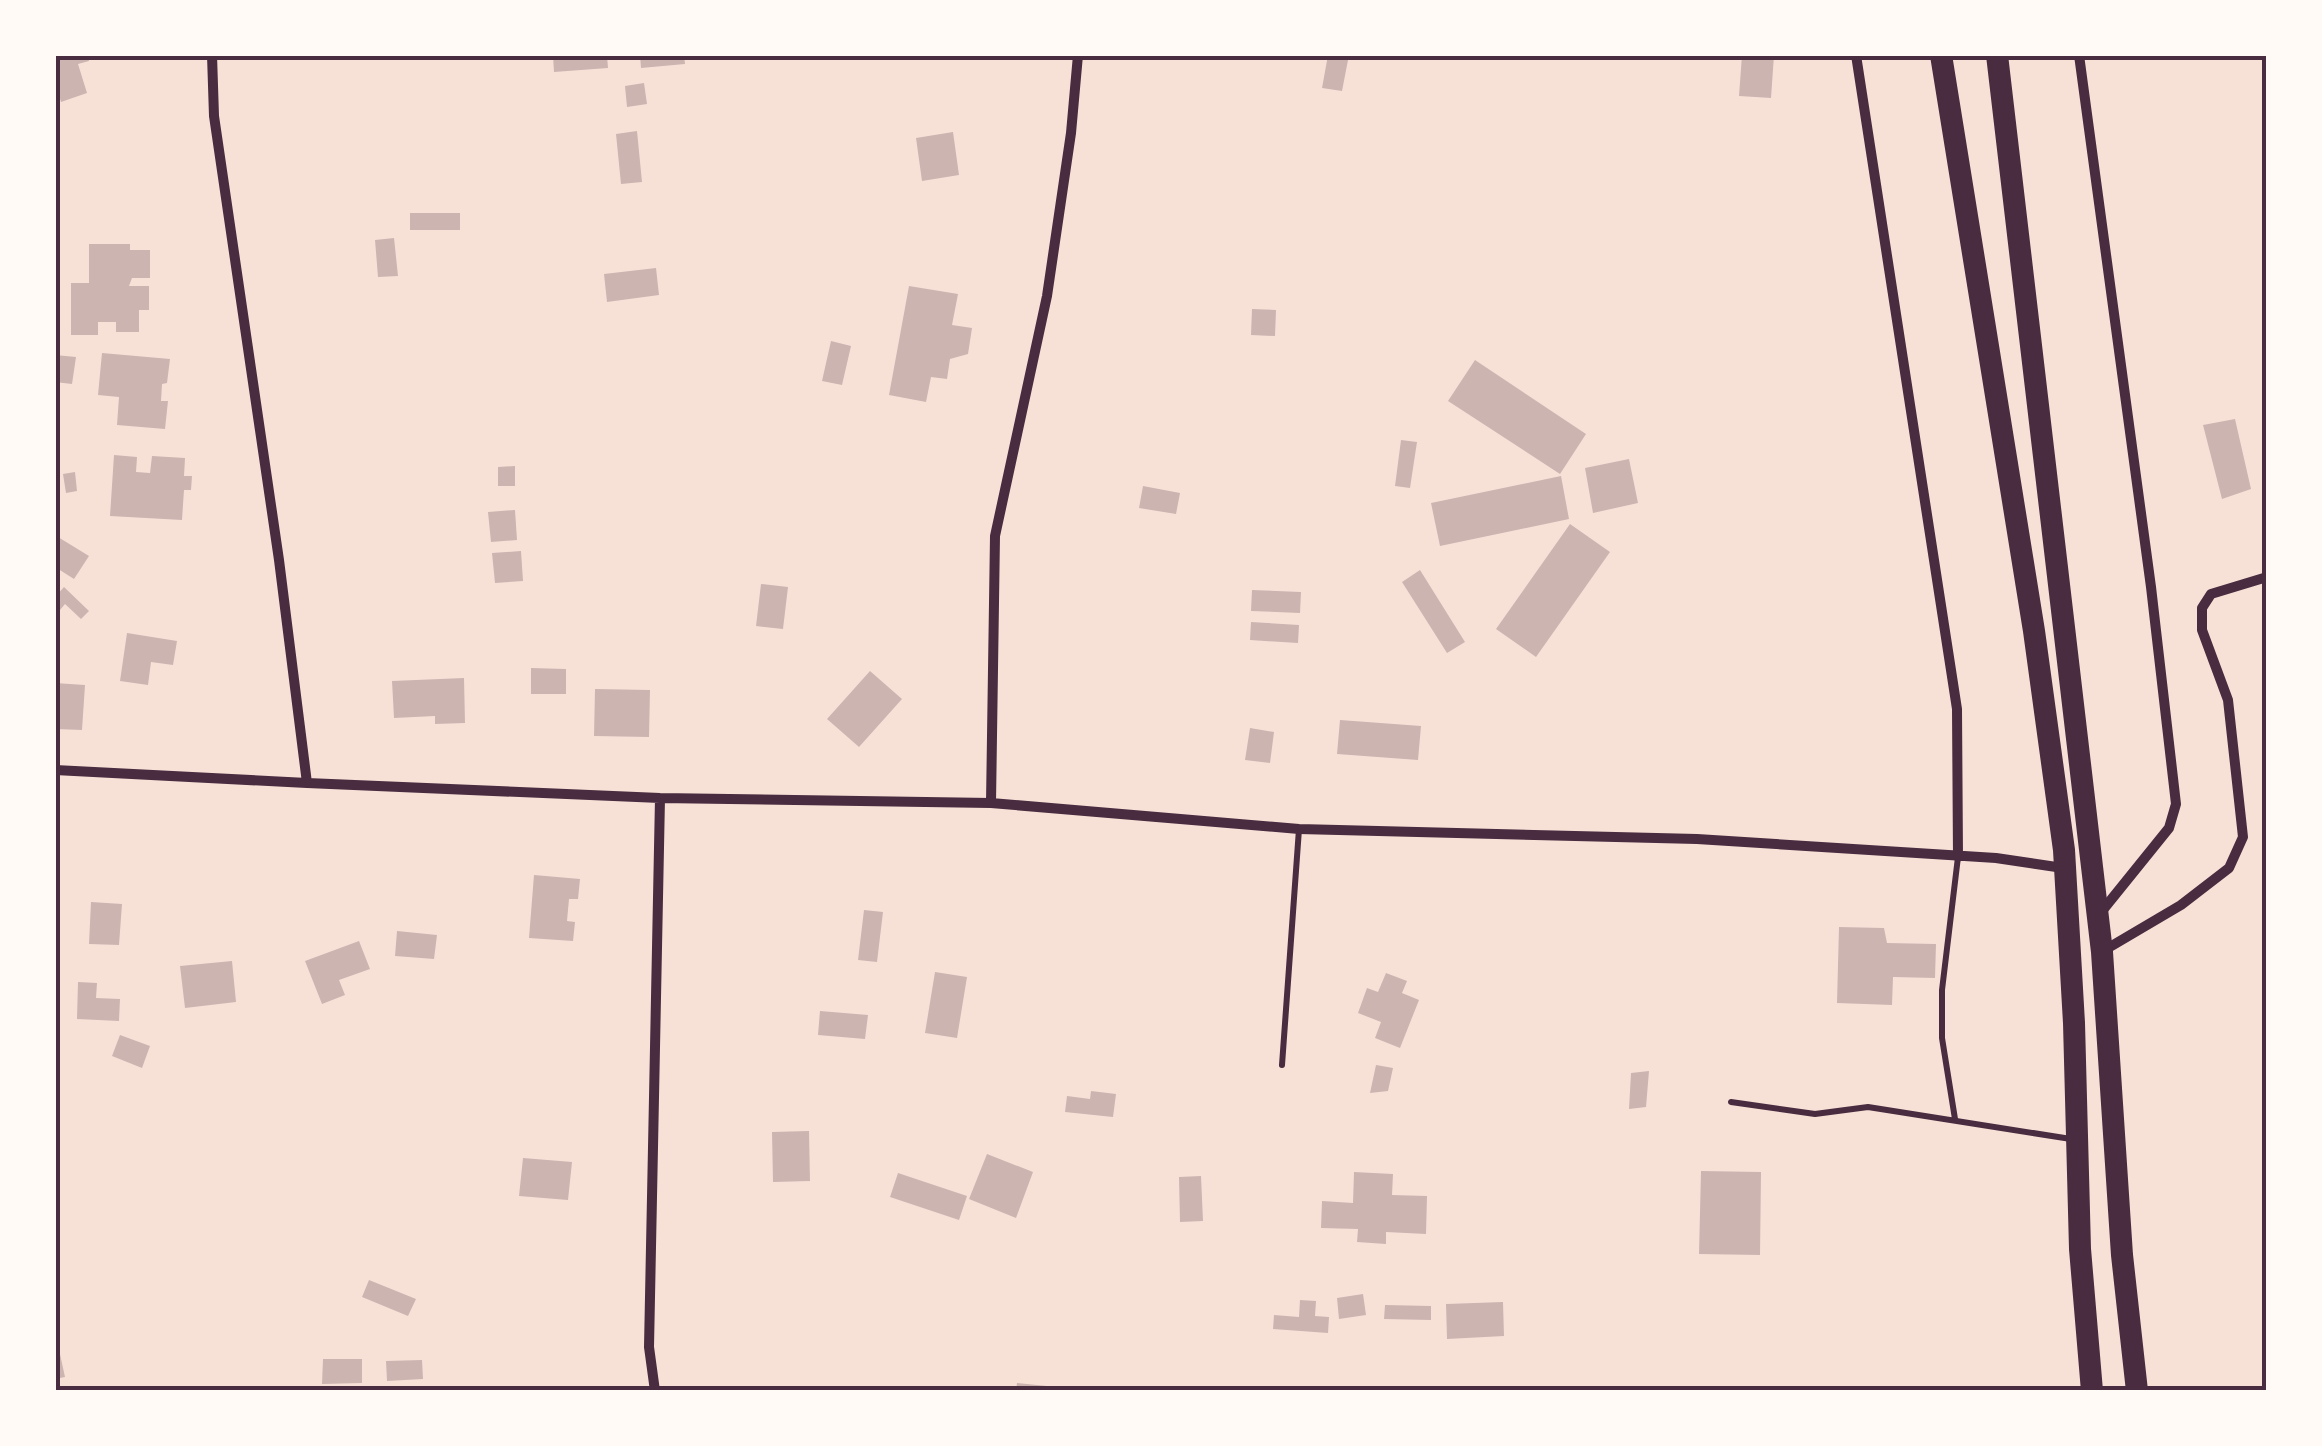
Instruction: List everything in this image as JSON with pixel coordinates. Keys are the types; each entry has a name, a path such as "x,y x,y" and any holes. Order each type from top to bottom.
{"highway":[{"path":"1941,55 2034,631 2065,869 2080,1249 2092,1391"},
{"path":"1997,55 2102,952 2122,1256 2137,1391"}],"street":[{"path":"212,55 214,116 279,560 307,783"},
{"path":"991,803 995,536 1047,296 1071,133 1078,55"},
{"path":"1856,55 1957,709 1958,857"},
{"path":"2079,55 2176,804 2168,828 2098,916"},
{"path":"2102,952 2181,904 2229,868 2243,837 2228,700 2202,630 2202,608 2212,594 2267,577"},
{"path":"55,770 268,784 660,798 991,803 1299,829 1696,840 1996,858 2065,869"},
{"path":"655,1391 649,1346 660,798"}],"lane":[{"path":"1282,1065 1299,829"},
{"path":"1956,1119 1942,1038 1942,1006 1958,857"},
{"path":"1731,1102 1815,1114 1868,1108 2077,1140"}],"building":[{"path":"55,55 87,55 89,61 78,64 87,93 61,102 55,83"},
{"path":"553,55 607,55 608,68 554,72"},
{"path":"640,55 684,55 685,64 641,68"},
{"path":"1328,55 1349,55 1342,91 1322,88"},
{"path":"1742,55 1774,55 1771,98 1739,96"},
{"path":"644,83 647,104 627,107 625,86"},
{"path":"637,131 642,182 621,184 616,134"},
{"path":"953,132 959,175 922,181 916,138"},
{"path":"410,213 460,213 460,230 410,230"},
{"path":"394,238 398,276 378,277 375,240"},
{"path":"89,244 130,244 130,250 150,250 150,278 132,278 129,286 149,286 149,310 139,310 139,332 116,332 116,322 98,322 98,335 71,335 71,283 89,283"},
{"path":"656,268 659,295 607,302 604,274"},
{"path":"909,286 958,294 952,325 972,328 968,354 950,359 947,379 931,377 926,402 889,395"},
{"path":"1252,309 1276,310 1275,336 1251,335"},
{"path":"831,341 851,346 842,385 822,381"},
{"path":"102,353 170,359 167,383 162,384 161,401 168,401 165,429 117,425 119,397 98,395"},
{"path":"55,355 76,357 72,384 55,382"},
{"path":"1475,360 1586,434 1560,474 1448,401"},
{"path":"2235,419 2251,489 2222,499 2203,425"},
{"path":"1401,440 1417,442 1410,488 1395,486"},
{"path":"114,455 137,457 136,472 150,473 152,456 185,458 184,476 192,476 191,490 184,490 182,520 110,516"},
{"path":"1629,459 1638,503 1593,513 1585,468"},
{"path":"515,466 515,486 498,486 498,467"},
{"path":"75,472 77,491 66,493 63,474"},
{"path":"1561,476 1569,519 1440,546 1431,503"},
{"path":"1143,486 1180,493 1176,514 1139,508"},
{"path":"515,510 517,540 491,542 488,512"},
{"path":"1570,524 1610,552 1536,657 1496,629"},
{"path":"58,537 89,556 74,579 55,567"},
{"path":"521,551 523,581 495,583 492,553"},
{"path":"1420,570 1465,642 1447,653 1402,582"},
{"path":"761,584 788,587 783,629 756,626"},
{"path":"64,587 89,611 81,619 65,604 60,610 55,606 55,597"},
{"path":"1252,590 1301,592 1300,613 1251,611"},
{"path":"1251,622 1299,625 1298,643 1250,640"},
{"path":"127,633 177,641 173,665 151,662 148,685 120,681"},
{"path":"531,668 566,669 566,694 531,694"},
{"path":"870,671 902,699 859,747 827,719"},
{"path":"464,678 465,723 435,724 435,716 394,718 392,681"},
{"path":"55,683 85,685 82,730 55,729"},
{"path":"595,689 650,690 649,737 594,736"},
{"path":"1340,720 1421,726 1418,760 1337,754"},
{"path":"1250,728 1274,732 1270,763 1245,760"},
{"path":"534,875 580,879 578,899 569,899 567,921 575,922 573,941 529,938"},
{"path":"91,902 122,904 119,945 89,944"},
{"path":"864,910 883,912 877,962 858,960"},
{"path":"1839,927 1884,928 1887,943 1936,944 1935,978 1893,977 1892,1005 1837,1003"},
{"path":"397,931 437,935 434,959 395,956"},
{"path":"359,941 370,969 339,980 345,995 322,1004 305,961"},
{"path":"232,961 236,1002 185,1008 180,966"},
{"path":"935,972 967,977 957,1038 925,1033"},
{"path":"1386,973 1407,981 1402,993 1419,1000 1400,1048 1375,1038 1381,1022 1358,1013 1367,988 1378,992"},
{"path":"78,982 97,983 96,998 120,999 119,1021 77,1019"},
{"path":"820,1011 868,1015 865,1039 818,1035"},
{"path":"120,1035 150,1046 142,1068 112,1056"},
{"path":"1376,1065 1393,1068 1388,1091 1370,1093"},
{"path":"1649,1071 1646,1107 1629,1109 1631,1073"},
{"path":"1091,1091 1116,1094 1113,1117 1065,1112 1067,1096 1090,1099"},
{"path":"809,1131 810,1181 773,1182 772,1132"},
{"path":"987,1154 1033,1172 1016,1218 969,1199"},
{"path":"523,1158 572,1162 568,1200 519,1196"},
{"path":"1701,1171 1761,1172 1760,1255 1699,1254"},
{"path":"1354,1172 1393,1174 1392,1195 1427,1196 1426,1234 1386,1232 1386,1244 1357,1242 1358,1229 1321,1228 1322,1201 1353,1203"},
{"path":"898,1173 967,1196 959,1220 890,1197"},
{"path":"1201,1176 1203,1221 1180,1222 1179,1177"},
{"path":"369,1280 416,1299 408,1316 362,1297"},
{"path":"1363,1294 1366,1315 1339,1319 1337,1298"},
{"path":"1300,1300 1316,1301 1315,1316 1329,1317 1328,1333 1273,1329 1274,1315 1299,1317"},
{"path":"1503,1302 1504,1336 1447,1339 1446,1304"},
{"path":"1385,1305 1431,1306 1431,1320 1384,1319"},
{"path":"55,1345 65,1377 55,1379"},
{"path":"323,1359 362,1359 362,1383 322,1384"},
{"path":"422,1360 423,1379 387,1381 386,1361"},
{"path":"1017,1383 1057,1387 1057,1391 1016,1391"}]}
